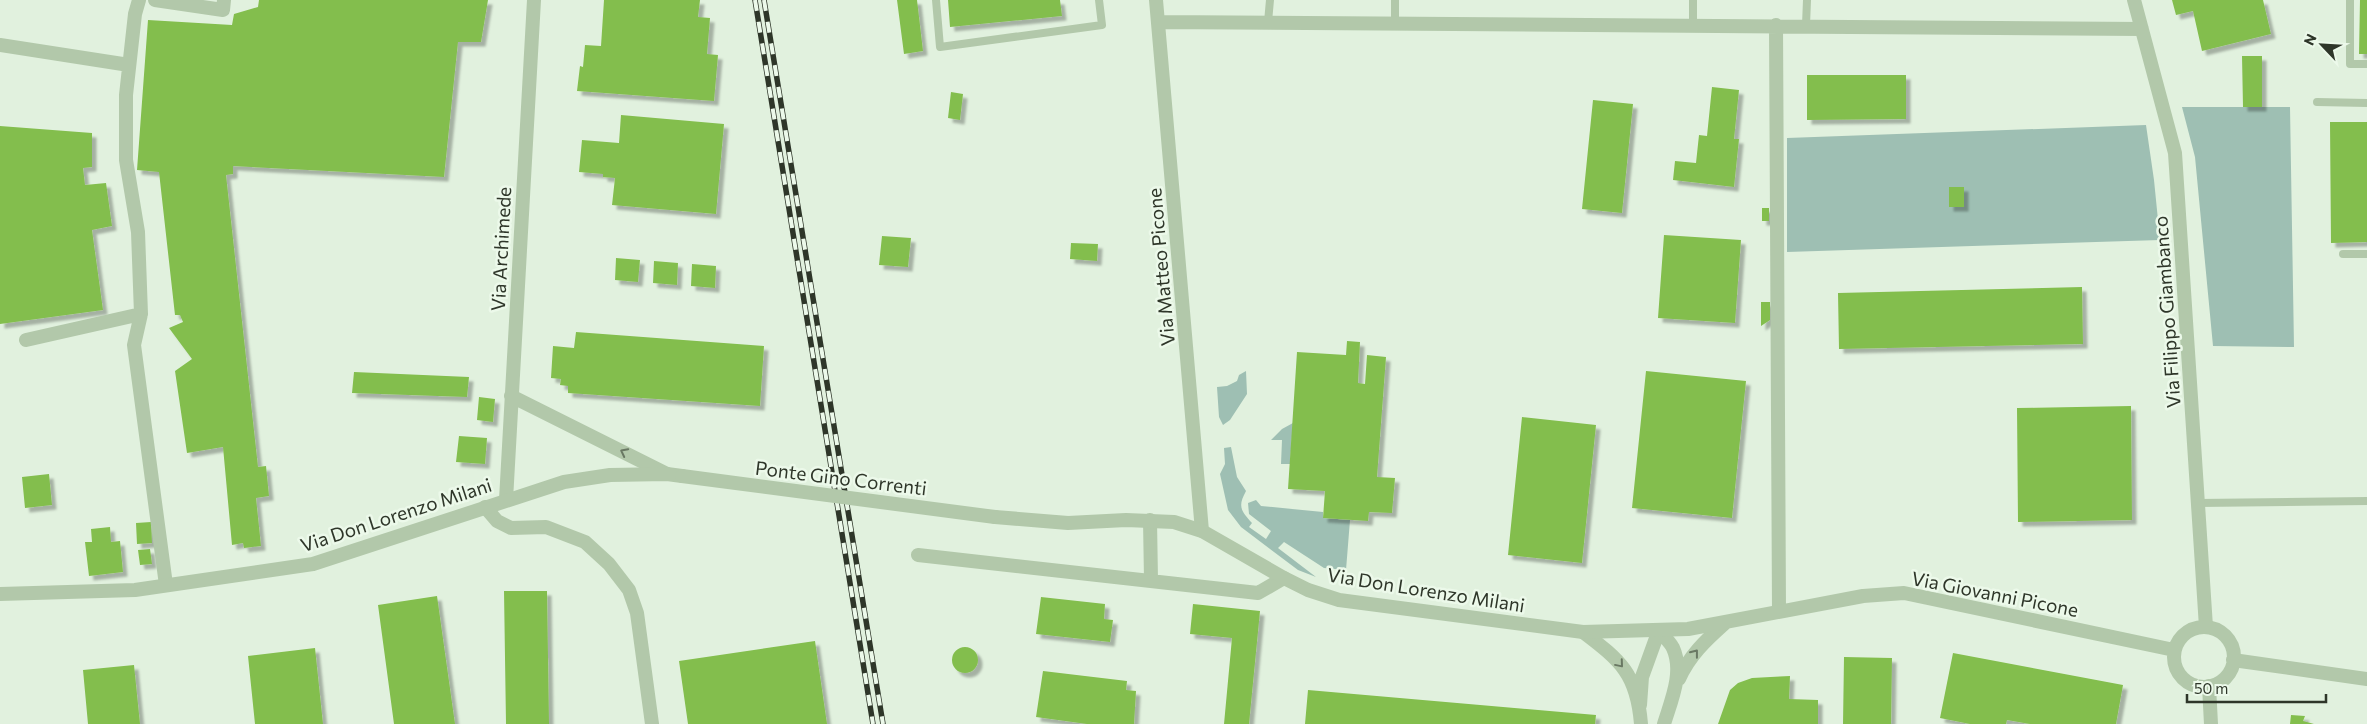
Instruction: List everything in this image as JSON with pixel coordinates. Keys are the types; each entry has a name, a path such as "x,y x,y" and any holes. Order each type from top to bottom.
{"street":[{"path":"139,0 135,14 126,95 126,160 138,232 141,314 134,345 166,585"},
{"path":"156,0 222,10 224,0"},
{"name":"Via Archimede","path":"506,500 534,0"},
{"name":"Via Matteo Picone","path":"1156,0 1202,531"},
{"name":"Via Filippo Giambanco","path":"2134,0 2175,153 2206,627"},
{"path":"1158,22 1776,24 2142,28"},
{"path":"1776,24 1779,610"},
{"path":"0,45 129,65"},
{"path":"26,340 141,314"},
{"path":"511,396 667,474"},
{"name":"Via Don Lorenzo Milani","path":"0,594 135,590 313,564 564,482 610,475 667,474 682,476"},
{"name":"Ponte Gino Correnti","path":"682,476 995,516"},
{"path":"486,507 497,521 511,528 546,527 585,542 609,564 629,590 637,613 652,724"},
{"name":"Via Don Lorenzo Milani","path":"995,516 1068,523 1150,520 1174,522 1202,531 1308,590 1339,600 1584,632 1659,630"},
{"path":"1150,520 1151,580"},
{"path":"918,555 1258,593 1284,578"},
{"name":"Via Giovanni Picone","path":"1659,630 1688,629 1724,624 1779,610 1863,596 1904,593 2174,650"},
{"path":"1664,724 1684,667 1700,646 1724,624"},
{"path":"2206,627 2220,632 2226,638 2233,652 2233,660 2225,677 2209,686 2197,686 2186,681 2178,673 2174,662 2174,650 2178,642 2190,630 2206,627"},
{"path":"1659,630 1673,647 1677,664 1675,689"},
{"path":"1641,724 1642,677 1659,630"},
{"path":"1584,632 1622,664 1632,680 1640,705"},
{"path":"2233,660 2367,679"},
{"path":"2209,686 2212,724"}],"lane":[{"path":"936,0 940,47 1102,25 1099,0"},
{"path":"1268,22 1270,0"},
{"path":"1394,0 1395,23"},
{"path":"1693,0 1693,24"},
{"path":"1806,25 1807,0"},
{"path":"2350,0 2350,64 2367,64"},
{"path":"2317,102 2367,103"},
{"path":"2343,254 2367,254"},
{"path":"2198,503 2367,501"}],"shaded area":[{"path":"2182,107 2290,107 2294,347 2213,346 2195,157"},
{"path":"2146,125 2160,240 1787,252 1787,138"},
{"path":"1246,371 1247,394 1230,420 1223,425 1219,417 1217,387 1227,386 1237,381 1239,375"},
{"path":"1293,423 1290,464 1281,464 1282,440 1271,440 1282,429"},
{"path":"1231,447 1237,477 1246,491 1241,504 1245,515 1252,523 1249,527 1266,539 1271,531 1249,514 1248,503 1256,500 1261,506 1323,512 1323,518 1350,520 1346,570 1324,568 1284,542 1278,548 1316,577 1298,570 1241,527 1228,510 1220,474 1225,464 1224,448"}],"building":[{"path":"259,0 488,0 481,42 458,42 444,177 233,166 233,174 226,175 258,467 266,466 269,496 256,498 261,546 244,548 243,543 232,545 223,447 187,453 175,371 192,359 169,328 183,322 180,315 175,315 159,172 137,170 148,20 232,25 234,14 258,7"},
{"path":"604,0 700,0 698,17 710,18 707,54 718,55 714,101 577,91 580,66 583,67 585,45 601,46"},
{"path":"897,0 917,0 923,51 904,54"},
{"path":"948,0 1060,0 1062,16 950,27"},
{"path":"2172,0 2263,0 2271,34 2202,51 2193,11 2176,15"},
{"path":"2360,0 2367,0 2367,54 2359,54"},
{"path":"2242,56 2262,56 2262,107 2243,107"},
{"path":"1807,75 1906,75 1906,119 1807,120"},
{"path":"1712,87 1739,90 1734,139 1739,139 1734,187 1673,180 1675,161 1696,163 1699,135 1707,136"},
{"path":"951,92 963,94 960,120 948,118"},
{"path":"1593,100 1633,104 1622,213 1582,209"},
{"path":"621,115 724,124 716,214 612,205 615,178 603,177 603,174 579,172 582,140 619,143"},
{"path":"2330,122 2367,122 2367,242 2331,243"},
{"path":"0,126 92,133 92,167 83,168 85,185 106,183 112,226 92,230 103,310 0,324"},
{"path":"1949,187 1964,187 1964,207 1949,207"},
{"path":"1762,208 1769,208 1769,221 1762,221"},
{"path":"1664,235 1741,240 1735,323 1658,318"},
{"path":"882,236 911,238 908,267 879,265"},
{"path":"1071,243 1098,244 1097,261 1070,259"},
{"path":"616,258 640,260 638,282 615,280"},
{"path":"654,261 678,263 677,285 653,283"},
{"path":"692,264 716,266 715,288 691,286"},
{"path":"2082,287 2083,344 1839,349 1838,293"},
{"path":"1761,302 1770,302 1770,320 1761,326"},
{"path":"576,332 764,346 760,406 568,393 568,386 560,385 561,379 551,378 553,346 574,348"},
{"path":"1347,341 1360,342 1358,383 1365,384 1367,355 1386,357 1377,477 1395,478 1392,513 1369,512 1368,521 1323,518 1325,491 1288,489 1297,352 1346,355"},
{"path":"1646,371 1746,381 1732,518 1632,508"},
{"path":"354,372 469,377 467,397 352,393"},
{"path":"479,397 495,399 493,422 477,420"},
{"path":"2131,406 2132,520 2018,522 2017,408"},
{"path":"1522,417 1596,425 1582,563 1508,555"},
{"path":"459,436 487,438 485,464 456,462"},
{"path":"49,474 52,505 25,508 22,477"},
{"path":"151,522 152,543 137,544 136,523"},
{"path":"110,527 111,542 120,541 123,572 89,576 85,542 92,542 91,529"},
{"path":"150,549 152,564 140,565 138,550"},
{"path":"504,591 547,591 549,724 506,724"},
{"path":"437,596 455,724 394,724 378,605"},
{"path":"1041,597 1105,604 1104,619 1113,620 1110,642 1036,634"},
{"path":"1193,604 1260,611 1249,724 1224,724 1232,638 1190,634"},
{"path":"815,641 827,724 688,724 679,661"},
{"path":"965,647 974,651 978,660 974,669 965,673 956,669 952,660 956,651"},
{"path":"315,648 323,724 255,724 248,656"},
{"path":"1953,653 2123,685 2116,724 2030,724 2007,720 2006,724 1970,724 1940,718"},
{"path":"1844,657 1892,658 1891,724 1843,724"},
{"path":"134,665 140,724 88,724 83,670"},
{"path":"1043,671 1127,681 1126,690 1136,691 1134,724 1087,724 1036,717"},
{"path":"1790,676 1789,699 1818,700 1818,724 1718,724 1730,690 1738,683 1752,678"},
{"path":"1308,690 1596,715 1595,724 1305,724"},
{"path":"2291,715 2305,716 2303,721 2314,724 2290,724"}],"railway":[{"path":"755,0 873,724"},
{"path":"764,0 883,724"}]}
